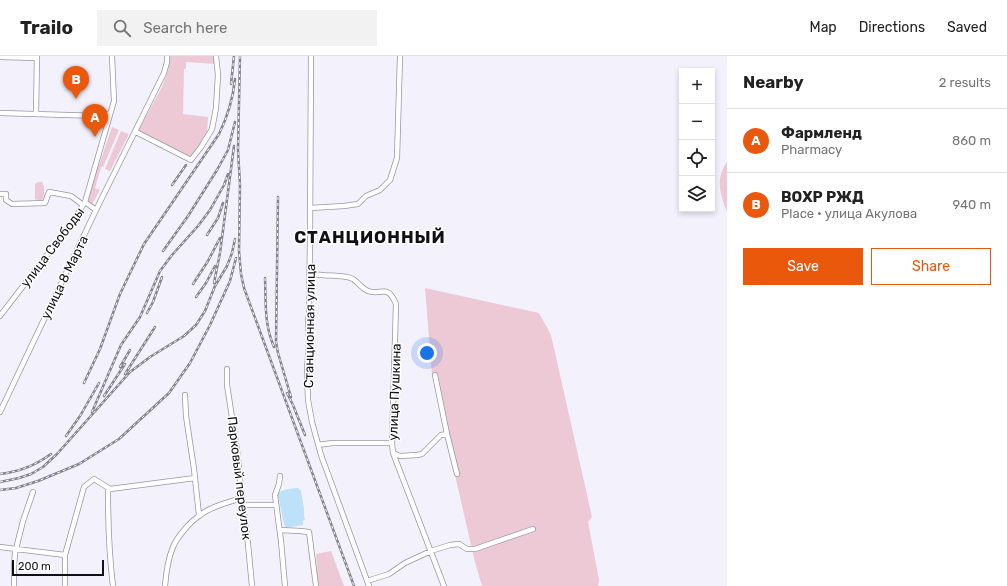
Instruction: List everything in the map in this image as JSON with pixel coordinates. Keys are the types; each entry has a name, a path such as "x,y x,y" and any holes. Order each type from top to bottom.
{"street":[{"name":"улица Свободы","path":"0,316 72,224 84,204 114,101 112,56"},
{"name":"улица 8 Марта","path":"0,412 96,210 164,73 167,56"},
{"path":"136,132 191,160 212,129 216,108 218,75 216,56"},
{"name":"Станционная улица","path":"311,56 309,340 307,370 308,400 321,455 368,583"},
{"path":"310,208 358,204 366,196 380,190 390,180 397,158 400,56"},
{"path":"0,57 37,57 36,114"},
{"path":"0,113 101,116 110,113"},
{"path":"0,194 6,194 6,200 12,204 45,203 49,192 71,196 96,210"},
{"name":"улица Пушкина","path":"309,273 353,278 362,288 370,292 384,291 393,296 396,304 392,443 393,453 444,586"},
{"name":"Парковый переулок","path":"227,369 227,385 237,450 252,586"},
{"path":"435,376 457,474"},
{"path":"185,394 186,416 199,515"},
{"path":"393,453 400,456 417,456 422,454 440,435 447,434"},
{"path":"318,445 332,443 392,443"},
{"path":"280,476 275,495 285,586"},
{"path":"65,586 65,555 84,487 94,479 110,489 195,478"},
{"path":"110,489 108,491 108,523 113,586"},
{"path":"14,586 15,553 23,521 33,492"},
{"path":"165,586 167,568 174,546 187,526 199,515 223,503 242,498"},
{"path":"243,505 276,505"},
{"path":"280,530 309,532 316,586"},
{"path":"368,583 388,574 404,563 450,544 459,544 467,549 475,549 533,530"},
{"path":"0,547 65,555"}],"shaded area":[{"path":"168,56 215,56 215,64 186,62 186,69 184,69 183,114 208,117 207,134 190,158 138,131 162,87 169,68 167,67"},
{"path":"112,127 119,130 103,167 101,167 95,188 100,190 92,204 87,201 97,165 99,165"},
{"path":"121,131 129,134 110,171 105,169"},
{"path":"727,162 727,212 722,199 720,181 723,168"},
{"path":"42,182 44,186 42,200 35,199 35,184"},
{"path":"425,288 539,313 551,335 592,517 588,522 599,580 598,586 482,586 475,562 432,375"},
{"path":"331,551 344,586 318,586 316,554"}],"water":[{"path":"298,488 301,491 305,519 303,521 303,525 286,528 278,495 279,492"}],"railway":[{"path":"231,84 234,56"},
{"path":"240,56 238,150 240,185 239,251 244,288 354,586"},
{"path":"84,383 100,349 120,294 144,244 219,134 230,107 235,79"},
{"path":"163,251 188,216 217,170 228,150 235,122"},
{"path":"214,283 220,253 234,146"},
{"path":"172,185 186,165"},
{"path":"92,412 121,345 140,317 160,271 210,210 224,185 228,174"},
{"path":"278,197 276,342 291,397"},
{"path":"207,235 218,218 223,203"},
{"path":"193,284 208,261 220,238"},
{"path":"0,482 31,474 43,467 57,454 130,372 150,357 184,336 196,325 205,311 215,286 227,266 235,239"},
{"path":"0,490 16,488 38,481 79,464 119,439 169,393 190,363 210,325 230,281 236,258"},
{"path":"196,297 206,283 215,266"},
{"path":"147,313 153,302 162,277"},
{"path":"265,278 267,322 274,347"},
{"path":"125,374 155,327"},
{"path":"120,367 130,350"},
{"path":"104,396 125,364"},
{"path":"66,436 80,416 99,383"},
{"path":"287,393 305,435"},
{"path":"0,474 13,472 27,467 51,454"}],"place":[{"name":"ВОХР РЖД","path":"76,99"},
{"name":"Фармленд","path":"95,137"}],"district":[{"name":"СТАНЦИОННЫЙ","path":"370,237"}]}
